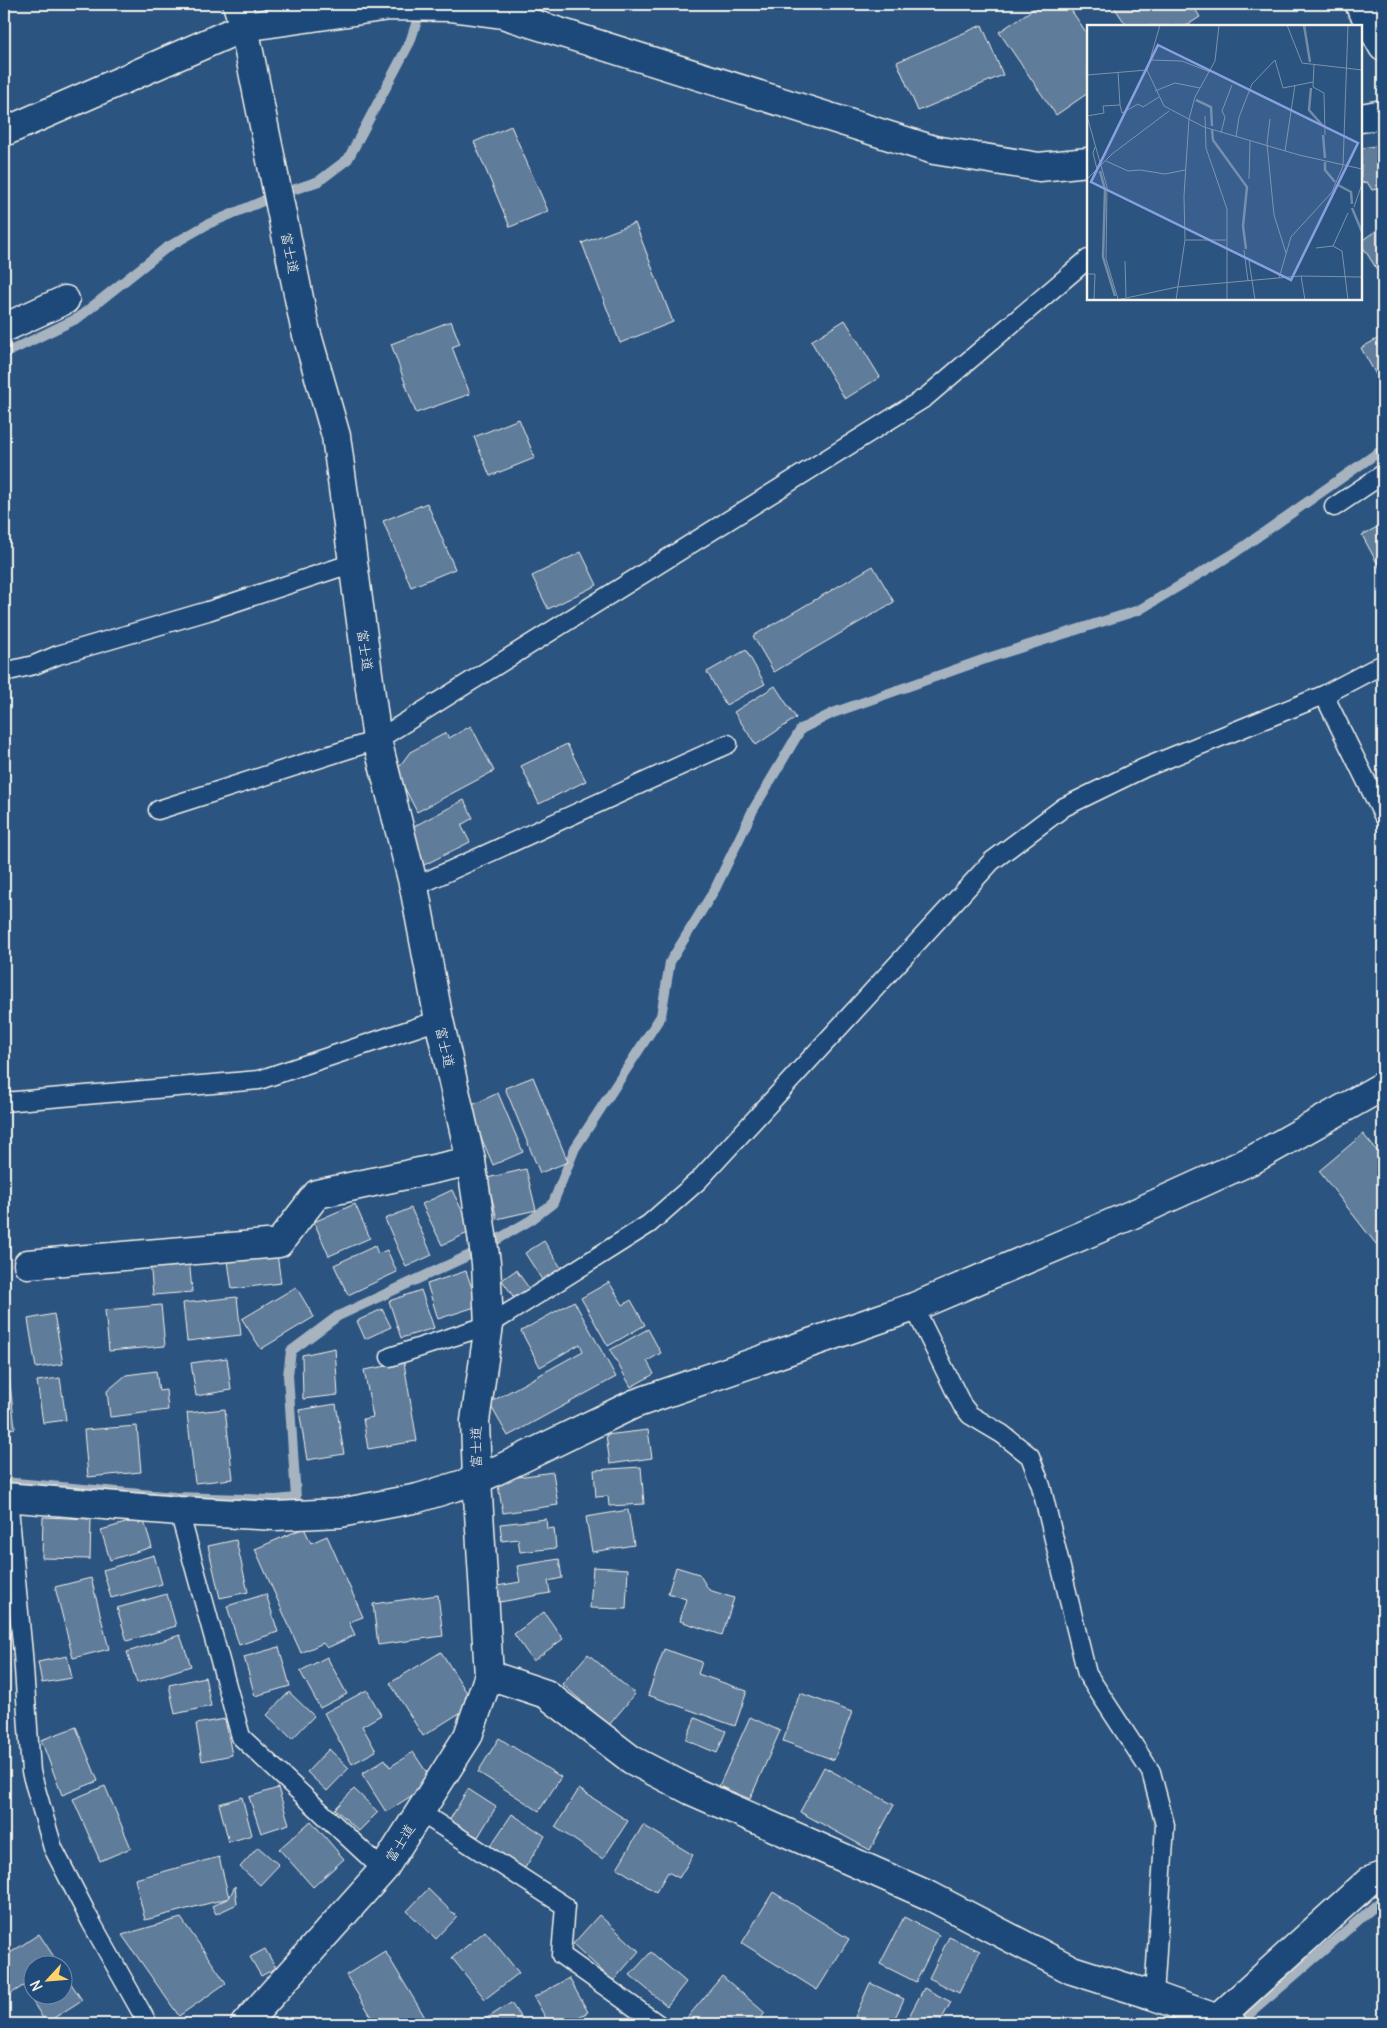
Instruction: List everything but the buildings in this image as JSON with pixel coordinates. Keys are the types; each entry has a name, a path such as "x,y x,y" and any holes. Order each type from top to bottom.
{"street":[{"path":"1359,4 1383,47"},
{"path":"4,132 241,16 399,6 450,7 502,14 934,150 1038,167 1087,162"},
{"name":"富士道","path":"241,16 305,328 336,436 377,740 414,887 439,1020 470,1161 486,1263 489,1325 475,1421 489,1675 468,1736 383,1870 243,2024"},
{"path":"1362,118 1383,114"},
{"path":"4,328 65,300"},
{"path":"6,1497 179,1511 275,1516 340,1513 418,1498 477,1480 634,1404 914,1307 1131,1215 1252,1160 1383,1086"},
{"path":"28,1264 280,1243 317,1194 470,1161"},
{"path":"489,1675 546,1694 632,1760 692,1791 930,1896 1072,1970 1154,1996 1220,2023 1369,1881 1383,1876"}],"lane":[{"path":"158,810 377,740 926,397 1087,260"},
{"path":"1334,507 1383,474"},
{"path":"4,672 34,665 58,655 208,611 352,563"},
{"path":"390,1357 489,1325 649,1224 699,1180 992,861 1064,807 1144,768 1324,694 1383,664"},
{"path":"1324,694 1383,816"},
{"path":"414,887 728,744"},
{"path":"4,1102 260,1080 439,1020"},
{"path":"914,1307 962,1405 970,1415 1002,1434 1030,1456 1041,1486 1087,1674 1151,1772 1165,1825 1154,1996"},
{"path":"6,1497 23,1654 31,1772 53,1848 91,1922 148,2024"},
{"path":"179,1511 241,1737 383,1870"},
{"path":"420,1812 564,1906 561,1955 658,2024"}],"waterway":[{"path":"4,354 78,318 166,248 208,224 275,196 319,181 348,159 410,42 421,9"},
{"path":"4,1482 175,1497 276,1500 296,1498 288,1375 291,1351 338,1316 474,1253 531,1220 553,1203 575,1148 661,1016 670,962 715,889 753,810 801,729 833,713 988,658 1139,610 1233,554 1383,449"},
{"path":"1238,2024 1383,1899"}]}
